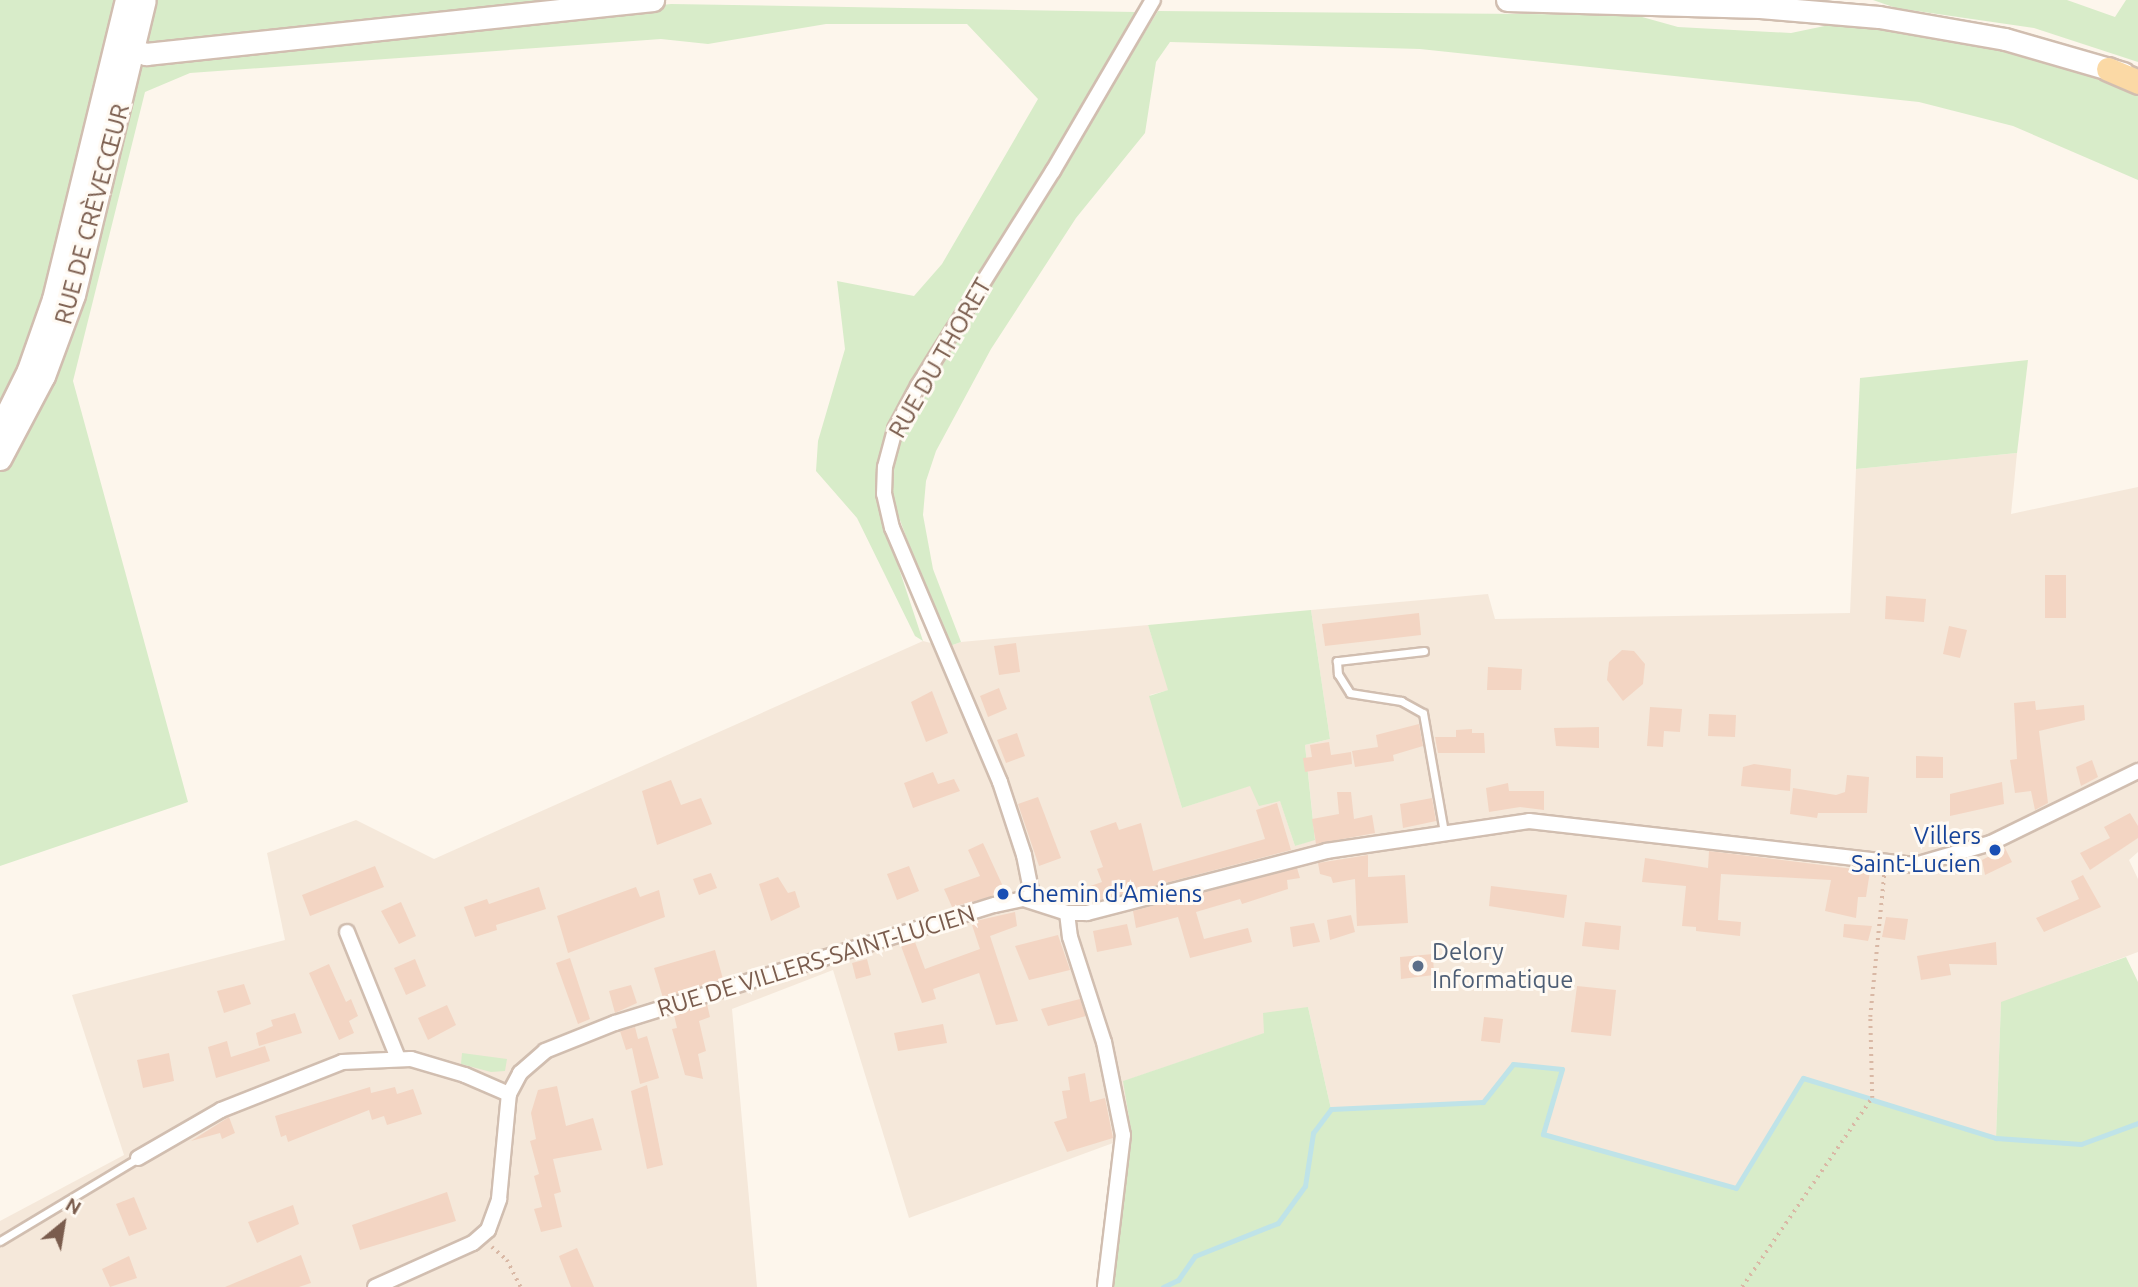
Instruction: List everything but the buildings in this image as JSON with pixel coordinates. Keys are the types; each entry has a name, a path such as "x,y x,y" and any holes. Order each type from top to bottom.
{"main road":[{"path":"132,8 124,45 133,53 184,51 653,0"},
{"path":"1507,0 1760,7 1880,17 2005,39 2108,68 2138,80"},
{"name":"RUE DE CRÈVECŒUR","path":"0,427 28,370 53,299 132,8"},
{"name":"RUE DE CRÈVECŒUR","path":"0,459 44,376 74,295 133,53"}],"street":[{"name":"RUE DU THORET","path":"1033,900 1024,855 1000,782 892,528 884,494 885,467 895,429 918,386 1054,171 1153,0"},
{"name":"RUE DE VILLERS-SAINT-LUCIEN","path":"509,1094 536,1057 588,1032 995,905 1033,900 1067,913 1100,911 1326,851 1500,823 1555,822 1886,863 1925,863 1981,847 2138,771"},
{"path":"1067,913 1070,937 1104,1042 1123,1135 1105,1287"},
{"path":"347,932 398,1058"},
{"path":"138,1158 221,1110 328,1065 398,1058 465,1075 509,1094 499,1199 492,1222 481,1238 375,1287"}],"lane":[{"path":"1424,651 1337,661 1338,674 1350,693 1401,701 1423,713 1429,724 1444,832"},
{"path":"0,1241 138,1158"}],"path":[{"path":"1742,1287 1872,1098 1870,1017 1886,863"},
{"path":"481,1238 507,1260 521,1287"}],"shaded area":[{"path":"2017,453 2011,514 2138,487 2138,852 2129,860 2138,879 2138,952 2001,1003 1996,1138 1803,1078 1736,1188 1543,1134 1561,1069 1513,1064 1483,1102 1331,1109 1308,1007 1265,1033 1124,1081 1132,1136 909,1218 833,970 732,1009 757,1287 0,1287 0,1221 124,1155 72,995 285,940 267,853 356,820 434,859 923,641 947,647 961,642 1148,625 1169,690 1150,695 1182,808 1251,785 1280,800 1295,846 1315,839 1305,745 1330,739 1311,610 1488,594 1495,619 1850,613 1856,469"}],"green space":[{"path":"0,0 599,0 177,44 158,40 153,60 671,4 1136,12 886,437 877,467 876,499 923,641 915,636 857,518 816,471 818,441 845,349 837,281 914,296 942,264 1038,99 967,24 826,24 708,44 661,39 190,73 145,92 73,381 188,802 0,866"},
{"path":"1873,0 2067,0 2115,17 2126,0 2138,0 2138,62 2034,28 1896,8"},
{"path":"1158,11 1635,15 1678,27 1791,33 1839,23 1921,32 2028,57 2138,91 2138,180 2013,126 1919,102 1420,49 1170,42 1156,62 1145,133 1076,218 991,349 936,451 926,481 923,515 933,569 961,642 947,647 894,504 891,474 902,438 964,327"},
{"path":"2028,360 2017,453 1856,469 1860,378"},
{"path":"1311,610 1330,739 1305,745 1315,840 1295,846 1280,801 1259,806 1250,786 1182,808 1149,696 1168,690 1148,625"},
{"path":"2126,957 2138,982 2138,1287 1113,1287 1132,1136 1123,1081 1264,1033 1263,1013 1308,1007 1331,1109 1483,1102 1513,1064 1562,1069 1543,1134 1735,1188 1803,1078 1996,1138 2001,1002"},
{"path":"462,1053 507,1059 505,1071 491,1072 461,1064"}],"waterway":[{"path":"1163,1287 1178,1280 1195,1256 1278,1223 1305,1186 1313,1133 1331,1109 1483,1102 1513,1064 1562,1069 1543,1134 1736,1188 1803,1078 1869,1098"},
{"path":"1873,1100 1996,1138 2081,1144 2138,1123"}],"place":[{"name":"Villers Saint-Lucien","path":"1995,850"},
{"name":"Chemin d'Amiens","path":"1003,894"},
{"name":"Delory Informatique","path":"1418,966"}]}
